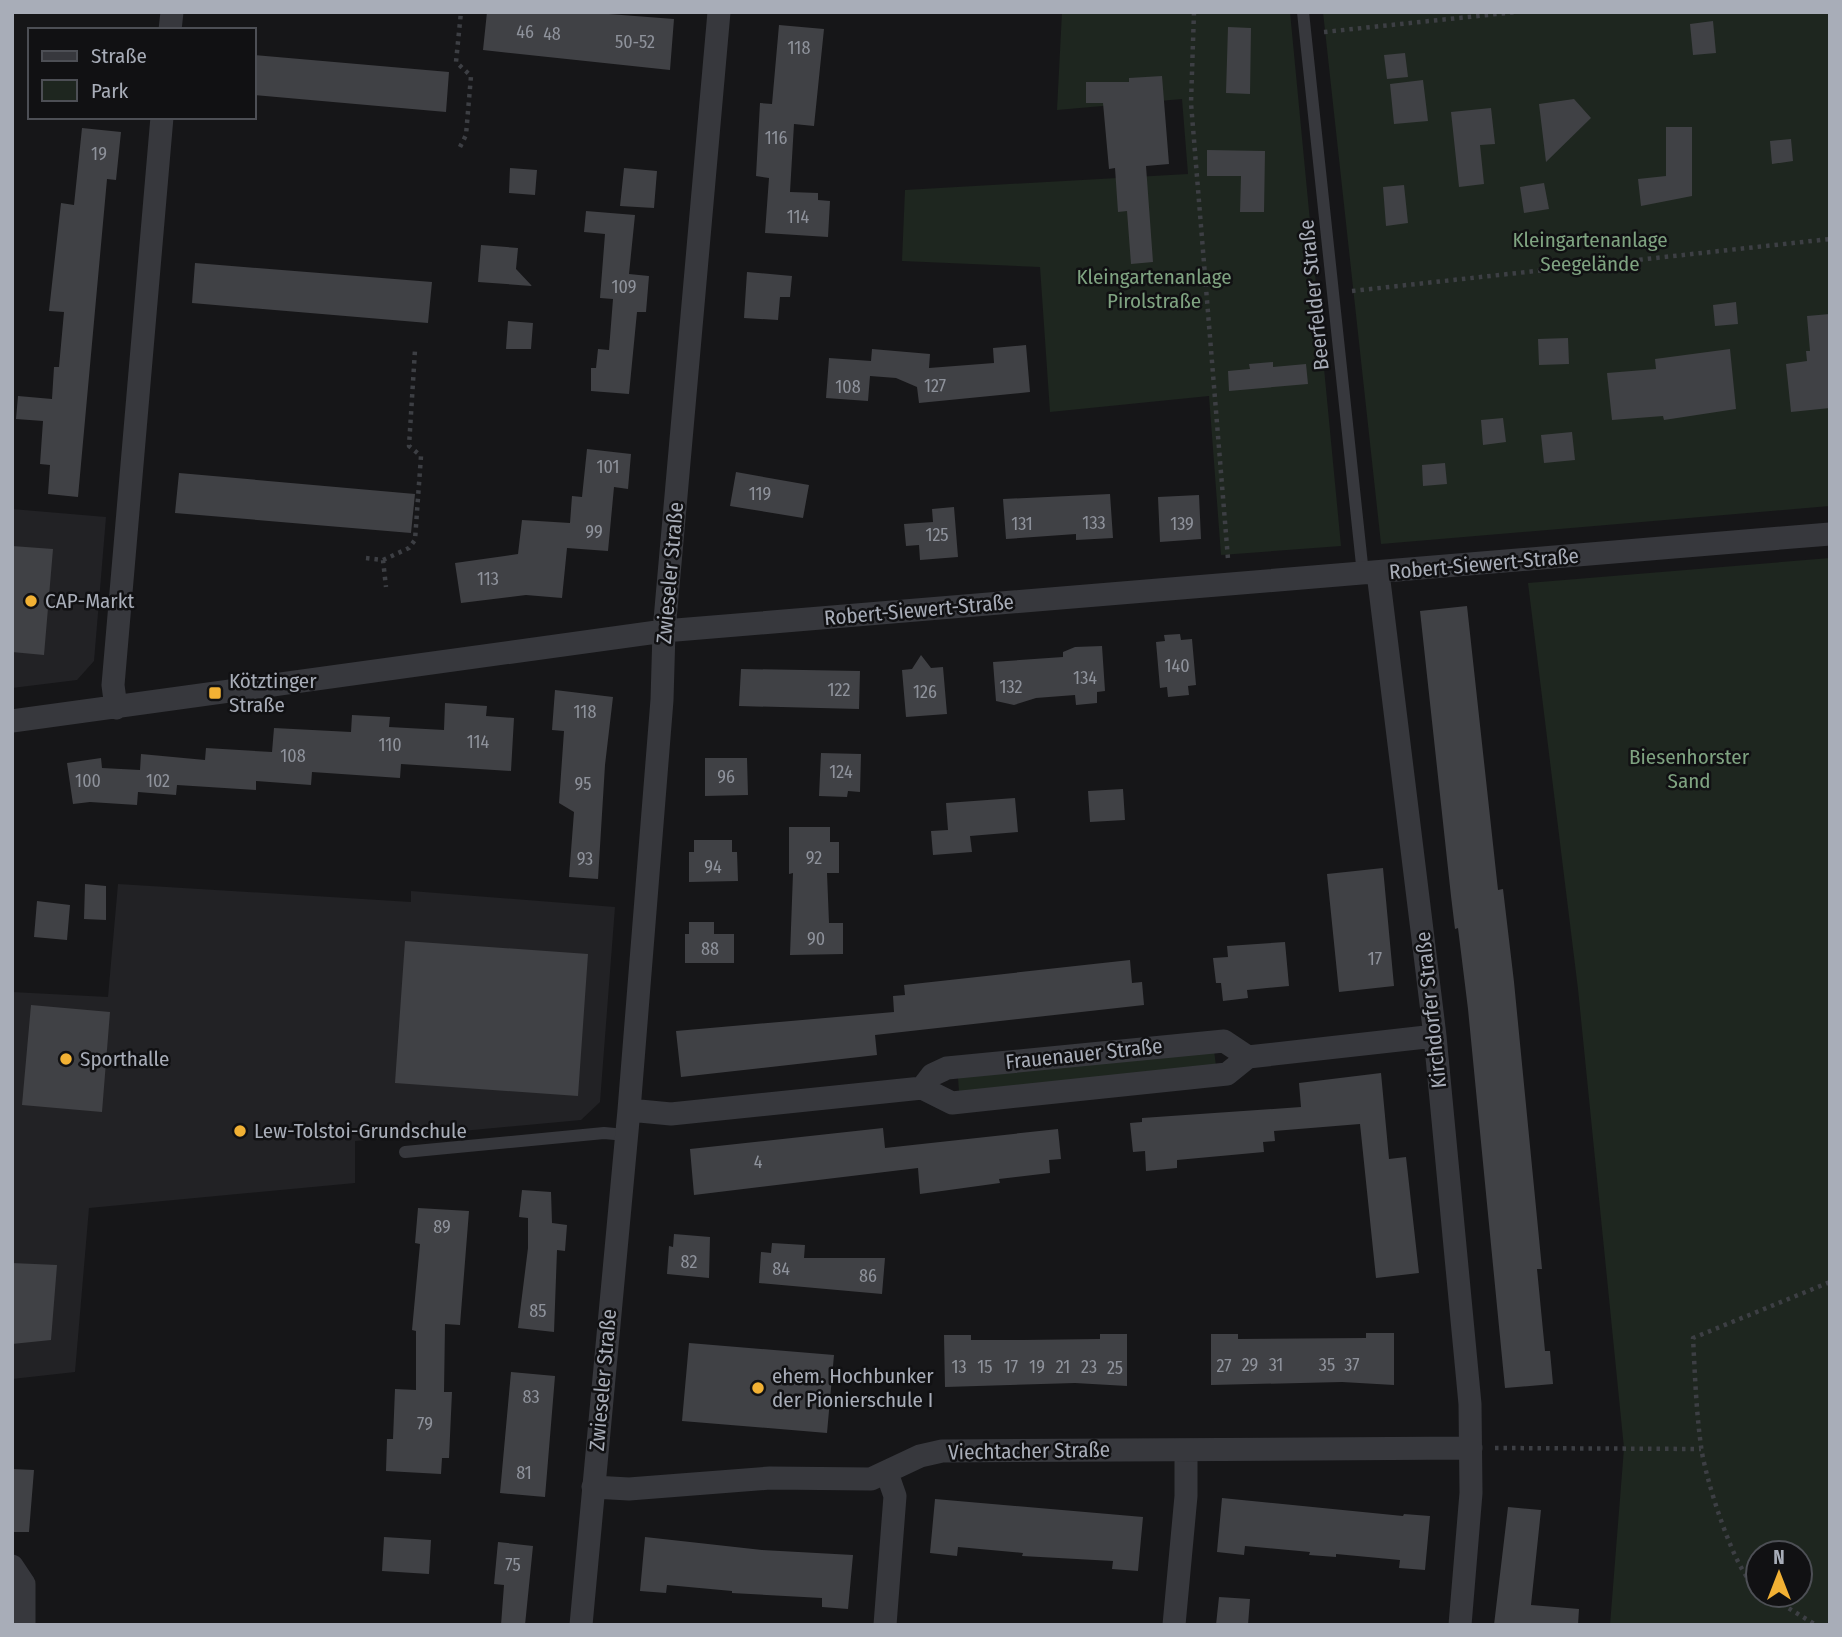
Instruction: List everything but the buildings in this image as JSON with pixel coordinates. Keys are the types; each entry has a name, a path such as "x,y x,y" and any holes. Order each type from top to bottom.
{"street":[{"name":"Zwieseler Straße","path":"581,1625 629,1110 659,736 664,631 719,12"},
{"path":"116,708 113,685 162,119"},
{"name":"Robert-Siewert-Straße","path":"12,721 664,631 1830,534"},
{"name":"Kirchdorfer Straße","path":"1371,573 1435,1036 1470,1404 1471,1493 1460,1625"},
{"name":"Frauenauer Straße","path":"1248,1057 1224,1041 947,1068 932,1075 922,1088 952,1103 1227,1074 1248,1057 1435,1036"},
{"path":"629,1110 671,1114 922,1088"},
{"name":"Viechtacher Straße","path":"593,1487 629,1489 770,1478 851,1481 887,1473 920,1456 942,1451 1471,1448"},
{"path":"1174,1625 1185,1496 1186,1450"},
{"path":"885,1625 895,1496 887,1473"},
{"path":"12,1566 24,1584 24,1625"}],"lane":[{"name":"Beerfelder Straße","path":"1303,12 1334,293 1371,573"},
{"path":"405,1152 604,1133 626,1135"}],"path":[{"path":"460,147 466,135 471,76 456,62 461,12"},
{"path":"1194,12 1191,103 1230,586"},
{"path":"1305,34 1516,12"},
{"path":"1334,293 1830,239"},
{"path":"366,558 383,560 409,548 415,540 421,456 409,446 415,350"},
{"path":"383,560 386,587"},
{"path":"1744,1574 1734,1556 1701,1449 1693,1338 1830,1282"},
{"path":"1471,1448 1701,1449"},
{"path":"1790,1609 1816,1625"}],"shaded area":[{"path":"12,509 106,517 94,661 77,680 12,688"},
{"name":"Lew-Tolstoi-Grundschule","path":"118,884 411,902 411,891 615,907 600,1102 581,1120 355,1141 355,1183 89,1208 75,1372 12,1379 12,992 108,997"}],"green space":[{"name":"Kleingartenanlage Pirolstraße","path":"1062,12 1290,12 1341,546 1221,555 1209,396 1050,412 1040,267 902,261 905,190 1188,174 1182,99 1057,110"},
{"name":"Kleingartenanlage Seegelände","path":"1323,12 1830,12 1830,506 1381,544"},
{"name":"Biesenhorster Sand","path":"1830,558 1830,1625 1610,1625 1624,1448 1578,989 1528,583"},
{"path":"1214,1050 1216,1066 959,1092 958,1077"}],"place":[{"name":"CAP-Markt","path":"31,601"},
{"name":"Kötztinger Straße","path":"215,693"},
{"name":"Sporthalle","path":"66,1059"},
{"name":"Lew-Tolstoi-Grundschule","path":"240,1131"},
{"name":"ehem. Hochbunker der Pionierschule I","path":"758,1388"}]}
